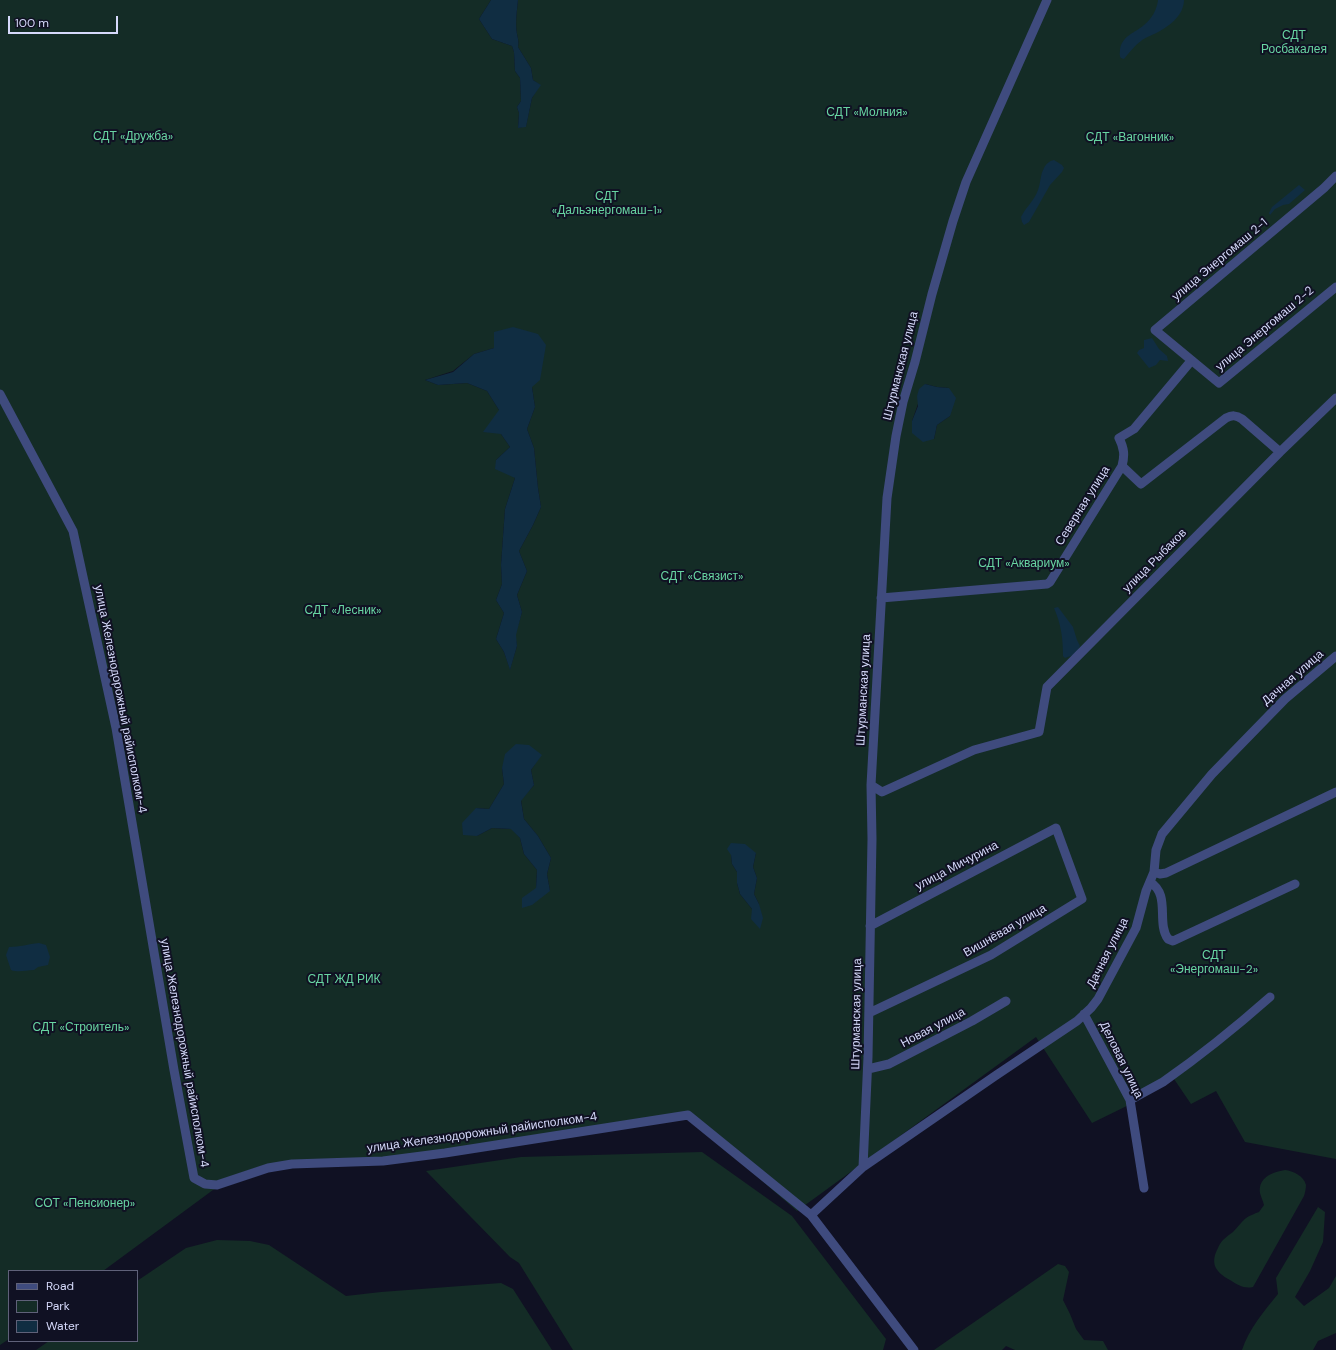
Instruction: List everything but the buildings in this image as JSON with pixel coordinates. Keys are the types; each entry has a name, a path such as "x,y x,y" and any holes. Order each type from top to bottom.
{"street":[{"name":"Штурманская улица","path":"863,1167 868,1069 872,839 871,784 887,498 896,436 903,402 915,362 932,294 966,182 1047,0"},
{"name":"улица Энергомаш 2-1","path":"1191,361 1155,330 1324,188 1336,176"},
{"name":"улица Энергомаш 2-2","path":"1191,361 1219,383 1336,287"},
{"name":"Северная улица","path":"881,598 1048,583 1122,466 1124,458 1119,438 1134,429 1191,361"},
{"name":"улица Железнодорожный райисполком-4","path":"0,394 73,531 116,728 194,1178 205,1184 217,1185 274,1167 292,1164 383,1161 445,1153 688,1115 811,1215"},
{"name":"улица Рыбаков","path":"871,784 882,792 974,750 1039,732 1047,687 1280,452 1336,398"},
{"path":"1122,466 1141,484 1226,418 1231,416 1237,416 1242,419 1280,452"},
{"name":"Дачная улица","path":"863,1167 1077,1021 1098,999 1136,928 1154,872 1156,850 1159,838 1212,774 1285,699 1336,656"},
{"path":"1154,872 1160,874 1166,873 1336,792"},
{"name":"улица Мичурина","path":"870,926 1056,828"},
{"name":"Вишнёвая улица","path":"869,1013 991,955 1082,899 1056,828"},
{"path":"1150,882 1158,888 1161,894 1165,934 1168,939 1173,940 1295,884"},
{"path":"1130,1100 1191,1062 1247,1018 1270,997"},
{"name":"Новая улица","path":"868,1069 889,1064 972,1021 1006,1001"},
{"name":"Деловая улица","path":"1084,1014 1130,1100 1144,1188"},
{"path":"863,1167 811,1215 914,1350"}],"green space":[{"path":"0,0 491,0 479,19 492,39 512,46 514,52 515,71 520,78 521,101 517,107 519,113 518,128 526,126 532,98 540,85 533,80 531,68 518,47 516,17 518,0 1336,0 1336,1159 1245,1142 1216,1091 1191,1104 1174,1079 1139,1100 1092,1123 1036,1037 797,1211 689,1118 395,1163 266,1169 213,1190 104,1270 8,1270 8,1340 0,1345","holes":["494,348 532,387 535,407 527,429 534,448 541,507 519,551 527,571 517,595 522,612 515,635 517,646 510,669 504,652 496,639 504,613 496,600 502,584 501,565 505,509 515,478 496,460 510,447 501,434 499,410 487,391 467,383 438,385 425,380 453,371 474,354","925,384 949,388 950,416 937,425 934,439 912,421","541,755 531,770 534,785 521,800 524,819 538,836 551,858 547,874 550,891 536,888 537,870 524,854 520,838 512,829 492,828 477,836 476,808 489,809 504,784 502,768","756,853 753,867 757,878 754,894 759,904 752,909 740,894 737,883 737,872 732,864 731,854"]},
{"path":"702,1152 792,1216 886,1339 883,1350 573,1350 519,1263 510,1257 426,1171 521,1157"},
{"path":"1285,1170 1295,1173 1303,1179 1306,1185 1304,1196 1253,1287 1241,1286 1221,1274 1215,1267 1214,1258 1219,1245 1223,1240 1246,1218 1259,1212 1264,1205 1260,1188 1264,1179 1271,1174"},
{"path":"1318,1207 1325,1212 1323,1242 1310,1271 1295,1297 1304,1306 1329,1288 1336,1276 1336,1333 1318,1341 1313,1350 1242,1350 1245,1342 1262,1314 1278,1294 1276,1278"},
{"path":"217,1240 250,1241 269,1245 346,1296 501,1283 513,1289 552,1350 36,1350 48,1342 138,1342 138,1280 186,1248"},
{"path":"1058,1264 1065,1266 1069,1272 1063,1300 1076,1329 1084,1340 1103,1341 1108,1350 1015,1350 1006,1346 1002,1350 934,1350"}],"water":[{"path":"491,0 518,0 516,26 518,47 531,68 533,80 541,85 532,98 526,127 518,128 519,113 517,107 521,101 520,78 515,71 514,52 512,46 492,39 479,19"},
{"path":"1158,0 1184,0 1182,10 1164,29 1143,39 1124,59 1121,58 1120,49 1124,40 1147,23 1157,7"},
{"path":"1054,160 1064,168 1050,185 1029,222 1024,225 1021,217 1036,194 1045,167 1049,162"},
{"path":"1299,185 1305,190 1289,204 1275,209 1270,215 1269,213 1272,207"},
{"path":"513,327 538,334 546,345 540,380 532,387 535,407 527,429 534,448 541,507 519,551 527,571 517,595 522,612 516,635 517,646 510,670 504,652 496,639 504,613 496,600 502,584 501,565 505,509 515,478 495,469 496,460 510,447 501,434 483,432 499,410 487,391 467,383 438,385 425,380 453,372 474,354 494,348 494,332"},
{"path":"1152,338 1159,349 1167,356 1168,361 1160,360 1156,365 1149,368 1137,353 1139,350 1144,348 1144,340"},
{"path":"925,384 949,388 956,398 950,416 937,425 934,439 923,442 912,433 912,421 918,406 917,396 919,389"},
{"path":"1058,607 1073,627 1080,646 1076,654 1065,658 1063,656 1060,625 1054,608"},
{"path":"516,744 529,745 542,755 531,770 534,785 521,801 524,819 538,836 551,858 547,874 550,891 532,905 522,908 522,898 536,888 537,870 524,854 520,838 511,829 492,828 477,836 463,835 462,823 476,808 489,809 504,784 502,768 505,754"},
{"path":"731,843 745,844 756,853 753,867 757,878 754,894 763,918 760,929 751,919 752,909 740,894 737,883 737,872 732,864 731,855 727,849"},
{"path":"39,943 46,945 50,957 48,965 38,967 34,970 11,970 6,955 9,947"}],"park label":[{"name":"СДТ Росбакалея","path":"1294,43"},
{"name":"СДТ «Молния»","path":"867,113"},
{"name":"СДТ «Дружба»","path":"133,137"},
{"name":"СДТ «Вагонник»","path":"1130,138"},
{"name":"СДТ «Дальэнергомаш-1»","path":"607,204"},
{"name":"СДТ «Аквариум»","path":"1024,564"},
{"name":"СДТ «Связист»","path":"702,577"},
{"name":"СДТ «Лесник»","path":"343,611"},
{"name":"СДТ «Энергомаш-2»","path":"1214,963"},
{"name":"СДТ ЖД РИК","path":"344,980"},
{"name":"СДТ «Строитель»","path":"81,1028"},
{"name":"СОТ «Пенсионер»","path":"85,1204"}]}
